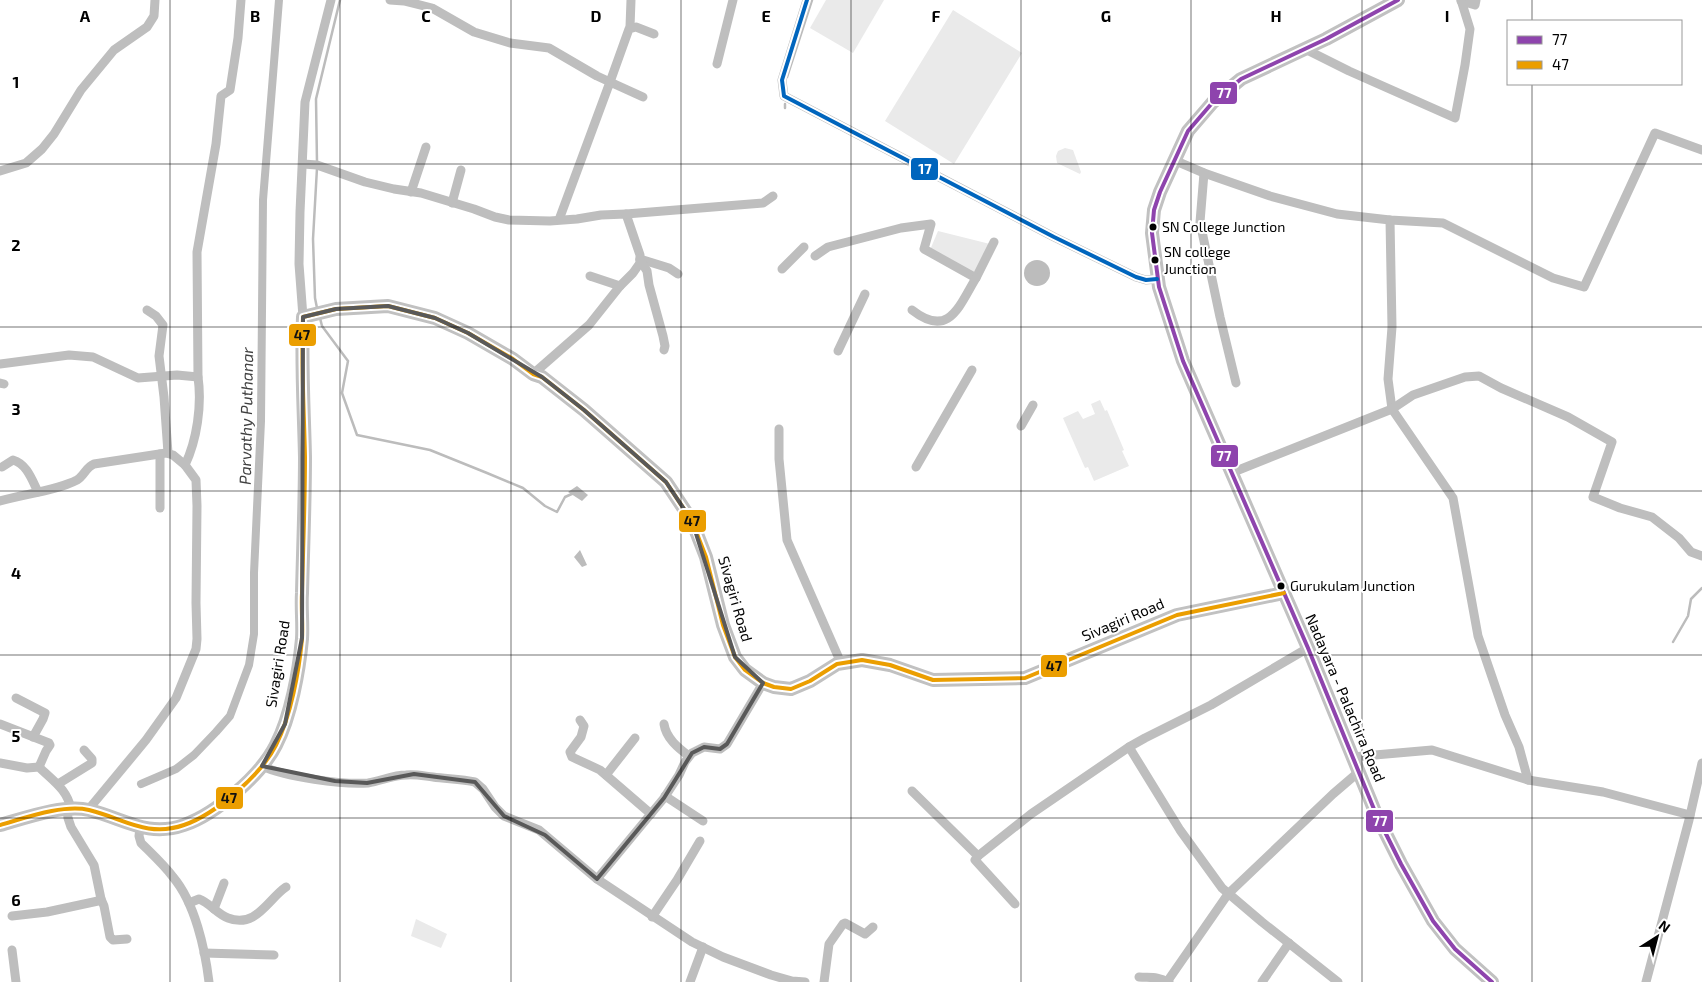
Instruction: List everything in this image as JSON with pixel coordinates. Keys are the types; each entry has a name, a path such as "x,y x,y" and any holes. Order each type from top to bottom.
{"main road":[{"name":"Nadayara - Palachira Road","path":"1398,0 1326,39 1241,79 1213,102 1188,131 1160,192 1153,217 1152,232 1157,280 1183,361 1308,648 1389,841 1433,921 1454,949 1492,982"},
{"name":"Sivagiri Road","path":"0,825 69,809 88,810 140,828 169,830 203,816 245,786 276,746 285,724 293,694 302,638 305,512 302,352 304,317 336,309 388,306 435,318 468,333 508,356 533,374 542,377 584,410 666,482 692,521 706,557 723,625 735,657 745,670 763,684 791,689 810,681 837,664 862,660 890,665 933,680 1025,678 1177,615 1284,593"}],"street":[{"path":"0,171 26,163 42,149 54,134 81,90 114,50 147,27 154,16 155,0"},
{"path":"185,465 190,454 197,420 199,386 197,252 216,144 220,96 230,90 238,38 241,0"},
{"path":"304,317 299,264 305,102 331,0"},
{"path":"390,0 404,1 432,8 474,32 510,42 549,48 590,72 643,97"},
{"path":"560,217 630,27 631,0"},
{"path":"717,64 733,0"},
{"path":"807,0 782,80 784,96 1054,237 1136,277 1146,280 1157,280"},
{"path":"1305,49 1349,71 1455,118 1466,65 1470,29 1461,0"},
{"path":"1461,0 1475,4 1476,0"},
{"path":"630,27 636,26 654,34"},
{"path":"1176,160 1270,196 1337,214 1443,223 1553,278 1584,287 1655,133 1702,150"},
{"path":"411,192 426,147"},
{"path":"303,164 317,165 365,182 474,208 495,217 529,221 577,219 601,215 763,203 773,196"},
{"path":"452,203 461,170"},
{"path":"1204,172 1200,222 1236,383"},
{"path":"626,214 640,260 647,271 663,336 664,350"},
{"path":"1390,220 1392,327 1388,379 1392,409 1453,498 1478,636 1528,780"},
{"path":"816,256 828,247 901,228 931,224 924,250 976,278"},
{"path":"912,310 932,321 942,322 953,315 976,278 994,242"},
{"path":"782,270 804,247"},
{"path":"640,260 669,268 678,274"},
{"path":"533,374 589,325 620,286 633,273 640,260"},
{"path":"590,276 620,286"},
{"path":"838,351 865,294"},
{"path":"146,310 156,316 163,325 159,348 160,377 164,397 164,453 160,508"},
{"path":"0,364 69,355 92,357 138,378 198,377"},
{"path":"916,467 972,370"},
{"path":"1231,473 1392,409 1413,395 1465,377 1479,376 1501,388 1568,417 1612,442 1592,497 1620,508 1652,516 1679,538 1691,552 1702,556"},
{"path":"1020,426 1033,405"},
{"path":"779,429 780,468 787,540 841,663"},
{"path":"0,501 38,492 78,479 87,468 94,464 164,453 173,455 185,465 196,480 196,603 198,639 196,649 176,698 146,740 88,810"},
{"path":"2,467 13,460 24,465 38,492"},
{"path":"1015,904 975,860 978,856 1031,814 1129,747 1211,705 1308,648"},
{"path":"597,879 665,796 680,775 684,762 689,756 702,747 719,749 724,747 735,733 763,684"},
{"path":"16,698 45,713 33,737"},
{"path":"580,720 584,724 582,734 570,755 606,774 651,814"},
{"path":"0,724 50,744 39,768"},
{"path":"664,724 672,741 689,756"},
{"path":"606,774 635,738"},
{"path":"1129,747 1180,830 1222,888 1338,982"},
{"path":"58,784 92,763 92,760 84,750"},
{"path":"1352,756 1432,750 1528,780 1603,792 1690,815"},
{"path":"0,763 39,768 65,792 71,827 94,865 110,937 113,940 127,939"},
{"path":"1646,982 1702,763"},
{"path":"262,766 274,771 297,776 335,781 367,783 414,774 475,782 483,788 495,807 504,816 545,835 597,879 652,917 723,957 771,975 792,981 805,982"},
{"path":"1139,977 1154,977 1168,982 1228,894 1333,794 1354,776 1360,774"},
{"path":"912,791 978,856"},
{"path":"665,796 703,821"},
{"path":"140,828 139,836 141,843 174,878 189,903 204,953 209,982"},
{"path":"652,917 680,876 700,841"},
{"path":"214,909 224,883"},
{"path":"189,903 199,899 227,918 234,920 252,918 260,913 286,887"},
{"path":"12,916 47,912 101,899"},
{"path":"824,982 829,944 843,924 845,923 866,934 873,927"},
{"path":"1262,982 1289,943"},
{"path":"690,982 703,947"},
{"path":"12,950 16,982"},
{"path":"204,953 274,955"}],"highlighted area":[{"path":"388,306 435,318 468,333 542,377 584,410 666,482 692,521 735,657 763,683 727,744 720,749 704,747 692,753 664,798 597,879 545,835 504,816 475,782 414,774 367,783 335,781 262,766 285,724 302,638 303,317 336,309"}],"shaded area":[{"path":"826,0 884,0 853,53 810,28"},
{"path":"953,10 1022,53 954,164 885,121"},
{"path":"1065,148 1073,150 1081,172 1080,174 1057,163 1056,156 1058,151"},
{"path":"938,231 990,244 974,273 930,250"},
{"path":"1037,260 1046,264 1050,273 1046,282 1037,286 1028,282 1024,273 1028,264"},
{"path":"1100,400 1105,411 1107,410 1129,466 1094,481 1088,467 1085,468 1063,418 1078,411 1083,419 1095,414 1091,404"},
{"path":"577,486 588,495 582,501 568,492"},
{"path":"580,550 587,565 582,567 574,557"},
{"path":"416,919 447,934 441,948 411,936"}],"waterway":[{"name":"Parvathy Puthanar","path":"141,784 176,769 194,755 216,732 230,716 249,665 254,634 254,573 261,421 263,200 279,0"},
{"path":"317,163 316,99 340,0"},
{"path":"787,77 812,0"},
{"path":"317,168 313,239 317,308"},
{"path":"320,318 322,326 348,361 342,393 357,435 430,450 523,488 545,506 557,512 565,497 574,493"},
{"path":"1673,642 1688,616 1691,599 1702,588"}],"transit line":[{"name":"17","path":"807,0 782,80 784,96 1054,237 1136,277 1146,280 1157,279"},
{"name":"77","path":"1398,0 1326,39 1241,79 1213,102 1188,131 1160,192 1154,210 1152,233 1159,287 1183,361 1308,648 1376,814 1433,921 1455,949 1492,982"},
{"name":"47","path":"0,825 56,810 68,809 89,810 147,828 171,828 184,825 197,820 223,803 249,781 269,757 276,745 290,707 299,665 302,639 305,457 302,370 303,317 336,309 388,306 435,318 468,333 513,359 533,374 542,377 584,410 666,482 692,521 706,557 723,625 735,657 745,670 763,683 774,687 791,689 810,681 837,664 862,660 890,665 933,680 1025,678 1177,615 1284,593"}],"place":[{"name":"SN College Junction","path":"1153,227"},
{"name":"SN college Junction","path":"1155,260"},
{"name":"Gurukulam Junction","path":"1281,586"}]}
